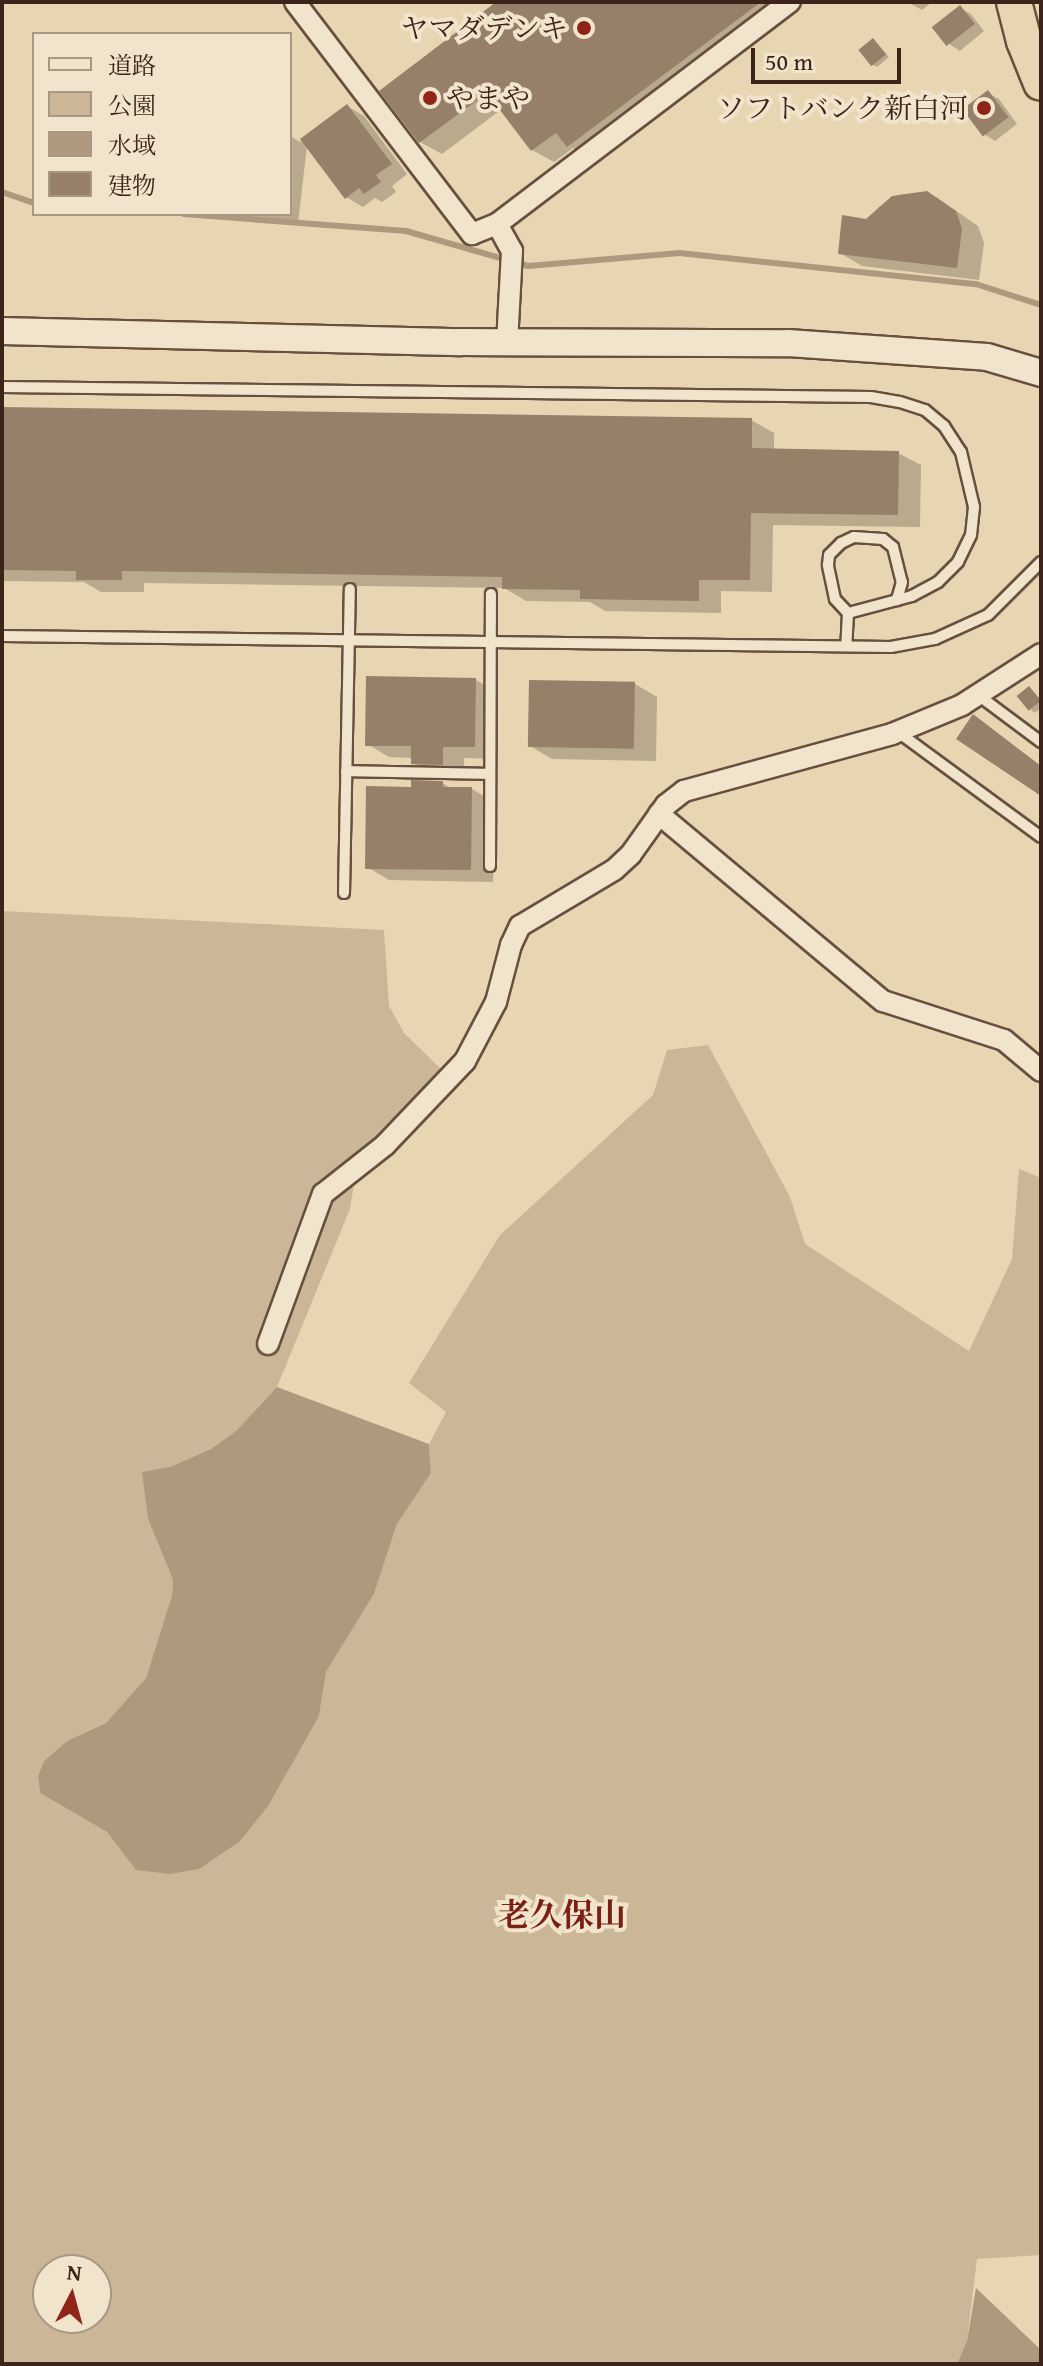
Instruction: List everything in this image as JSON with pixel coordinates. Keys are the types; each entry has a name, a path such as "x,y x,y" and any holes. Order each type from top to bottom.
{"highway":[{"path":"1014,2 1024,41 1041,83"}],"street":[{"path":"295,2 460,223 472,234 497,224 790,2"},
{"path":"497,224 512,251 507,342"},
{"path":"2,331 507,342 788,343 987,357 1041,373"},
{"path":"268,1344 323,1194 385,1145 465,1061 496,1002 511,945 520,926 614,870 631,854 659,814 684,791 898,732 978,695 1041,654"},
{"path":"659,814 883,1001 1004,1040 1041,1071"}],"lane":[{"path":"2,387 871,397 900,402 925,410 944,426 961,452 974,507 971,535 958,562 938,582 897,600 848,613"},
{"path":"846,646 848,613 835,599 828,565 829,555 841,543 854,537 883,539 893,547 902,582 897,600"},
{"path":"2,636 891,647 935,639 988,615 1009,598 1041,562"},
{"path":"344,893 350,589"},
{"path":"490,866 491,594"},
{"path":"978,695 1041,742"},
{"path":"898,732 1041,837"},
{"path":"346,771 490,774"}],"green space":[{"path":"2,911 384,930 389,1006 404,1033 445,1073 359,1153 350,1209 277,1387 236,1431 211,1449 170,1467 148,1519 173,1580 172,1595 146,1678 106,1723 67,1741 44,1761 38,1776 40,1793 107,1832 136,1870 319,1716 326,1672 374,1594 397,1524 431,1473 429,1444 446,1412 409,1383 500,1235 653,1095 667,1050 708,1045 790,1197 805,1244 969,1351 1012,1259 1019,1169 1041,1178 1041,2255 977,2259 967,2341 957,2364 2,2364"}],"water":[{"path":"277,1387 429,1444 431,1473 397,1524 374,1594 326,1672 319,1716 268,1806 239,1842 199,1869 170,1874 136,1870 107,1832 40,1793 38,1776 44,1761 67,1741 106,1723 146,1678 172,1595 173,1580 148,1519 142,1472 170,1467 211,1449 236,1431"},
{"path":"976,2288 1041,2350 1041,2364 957,2364 967,2341"}],"building":[{"path":"496,2 761,2 567,147 556,133 531,151 487,93 419,143 379,91"},
{"path":"960,5 975,24 946,46 932,27"},
{"path":"873,38 886,54 871,66 858,50"},
{"path":"988,90 1008,117 983,136 962,109"},
{"path":"347,104 392,164 376,175 381,182 364,194 359,188 345,199 300,139"},
{"path":"927,191 956,211 962,229 957,268 838,254 842,215 866,219 892,196"},
{"path":"2,407 752,418 752,448 899,451 898,515 751,513 750,580 699,580 699,601 580,599 580,590 502,589 502,577 122,571 122,580 76,580 76,571 2,570"},
{"path":"366,676 476,678 475,747 443,747 443,765 411,764 411,746 365,746"},
{"path":"529,680 635,682 634,749 528,747"},
{"path":"1029,686 1041,701 1029,711 1017,696"},
{"path":"973,714 1041,766 1041,796 956,739"},
{"path":"411,780 443,781 443,787 472,787 471,870 365,869 366,786 411,787"}],"waterway":[{"path":"2,192 32,202"},
{"path":"210,216 406,231 528,266 679,253 976,284 1041,305"}],"place":[{"name":"ヤマダデンキ","path":"584,28"},
{"name":"やまや","path":"430,98"},
{"name":"ソフトバンク新白河","path":"984,108"}],"district":[{"name":"老久保山","path":"562,1915"}]}
